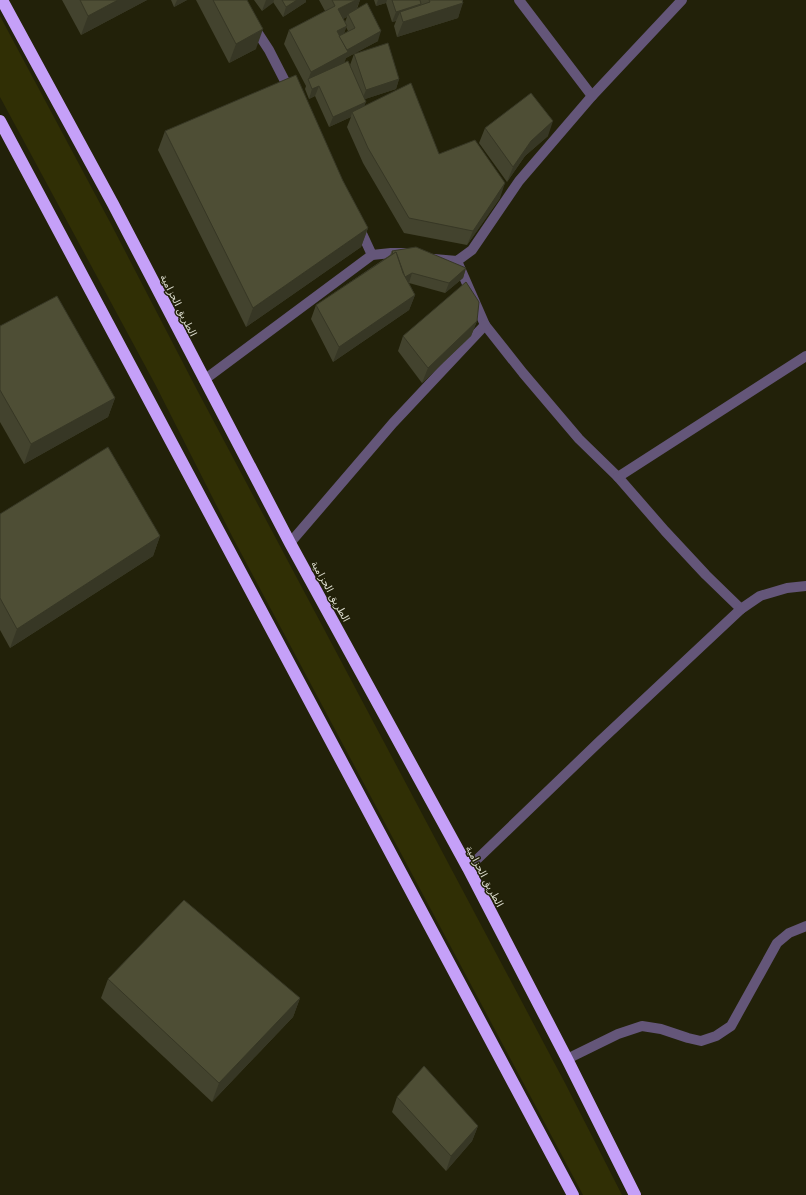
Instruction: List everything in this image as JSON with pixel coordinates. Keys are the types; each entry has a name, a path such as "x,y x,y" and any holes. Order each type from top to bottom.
{"highway":[{"name":"الطريق الحزامية","path":"2,0 105,190 290,542 468,868 567,1059 635,1195"},
{"path":"0,121 573,1195"}],"street":[{"path":"519,0 592,96"},
{"path":"204,380 372,255 391,253 420,256 435,260 457,261 472,250 519,181 592,96 682,0"},
{"path":"248,19 269,50 296,101"},
{"path":"353,215 372,255"},
{"path":"457,261 485,325 523,373 579,439 618,477 665,531 706,575 741,609"},
{"path":"290,542 393,423 485,325"},
{"path":"618,477 679,439 805,356"},
{"path":"468,868 599,742 741,609 760,596 787,588 806,586"},
{"path":"567,1059 618,1034 642,1026 661,1029 701,1041 716,1036 731,1026 777,943 789,933 806,926"}],"shaded area":[{"path":"0,16 565,1083 622,1195 583,1195 233,538 155,384 0,97"}],"building":[{"path":"80,0 118,0 88,16"},
{"path":"213,0 247,0 263,29 236,44"},
{"path":"282,0 297,0 286,7"},
{"path":"332,0 356,0 338,9 347,26 337,31 348,52 311,72 289,30 335,6"},
{"path":"392,0 420,0 421,4 396,12"},
{"path":"429,0 462,0 463,3 403,22 400,12 430,2"},
{"path":"367,3 381,31 347,50 339,36 355,28 348,14"},
{"path":"388,43 399,79 366,90 354,54"},
{"path":"348,61 366,102 333,117 319,86 312,89 308,79"},
{"path":"296,75 343,181 368,228 253,308 165,131"},
{"path":"411,83 439,154 475,140 505,183 473,231 409,218 368,148 352,112"},
{"path":"531,93 553,121 531,141 513,167 485,128"},
{"path":"416,247 466,268 449,283 412,273 405,277 396,252 393,254 392,251"},
{"path":"396,252 403,273 415,295 339,347 316,305"},
{"path":"466,282 479,302 477,321 428,368 403,336"},
{"path":"57,296 115,398 31,444 0,390 0,326"},
{"path":"108,447 160,536 17,629 0,598 0,514"},
{"path":"184,900 300,998 219,1083 108,979"},
{"path":"424,1066 478,1126 451,1156 397,1097"}]}
